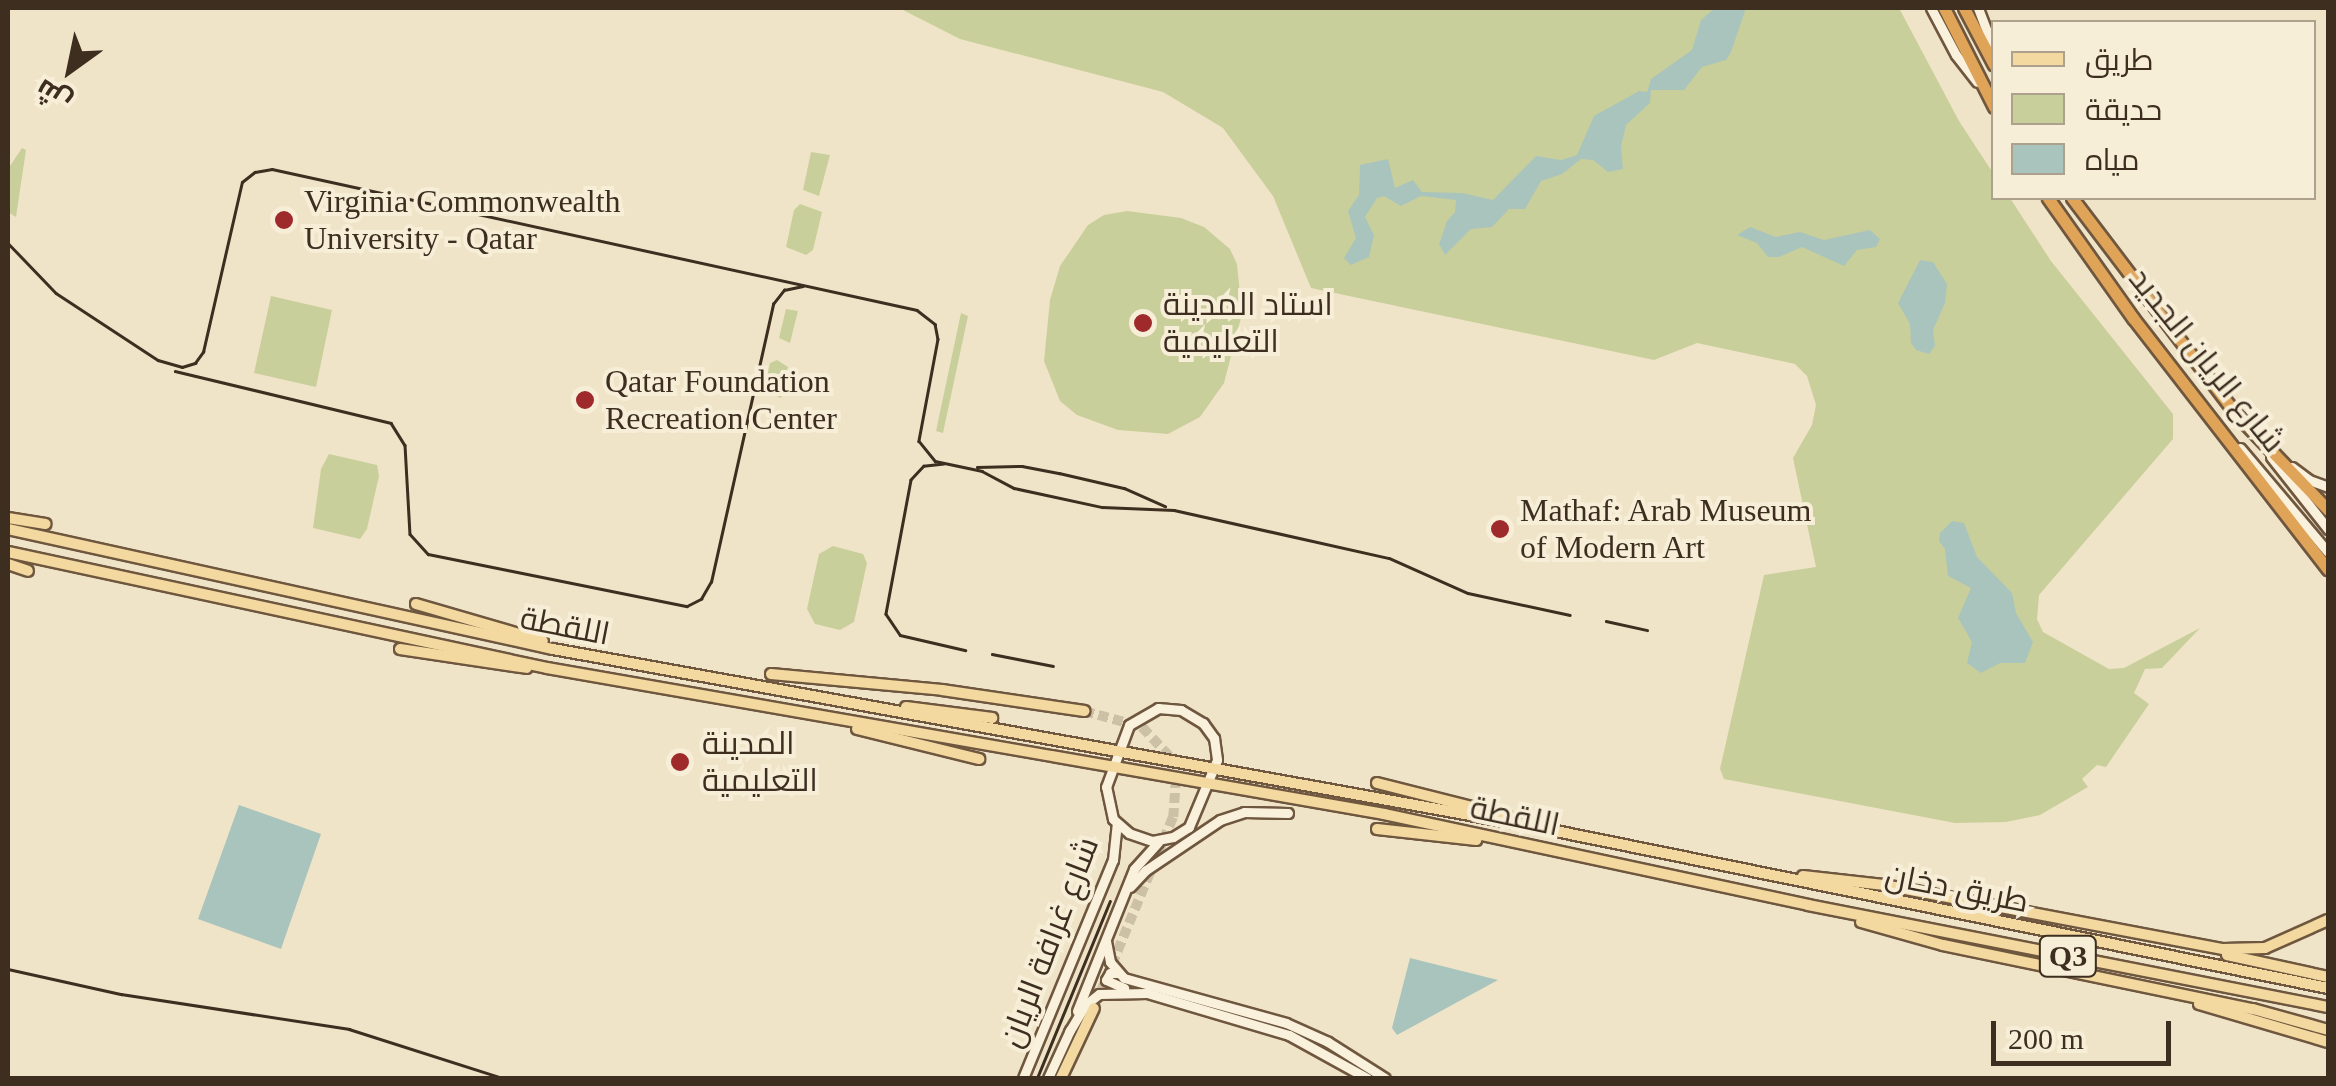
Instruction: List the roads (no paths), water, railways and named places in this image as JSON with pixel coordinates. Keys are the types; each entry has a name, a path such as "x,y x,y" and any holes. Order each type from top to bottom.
{"highway":[{"path":"1944,8 1991,102"},
{"path":"1964,8 1991,58"},
{"name":"شارع الريان الجديد","path":"2049,200 2133,318 2235,443"},
{"name":"شارع الريان الجديد","path":"2074,200 2238,414"},
{"path":"2238,414 2328,510"},
{"path":"2235,443 2328,570"}],"main road":[{"path":"1931,8 1956,54 1982,88"},
{"path":"1978,8 1991,42"},
{"name":"شارع الريان الجديد","path":"2238,414 2328,529"},
{"name":"شارع الريان الجديد","path":"2235,443 2328,552"},
{"path":"2282,460 2309,480 2328,487"},
{"path":"8,518 46,524"},
{"name":"اللقطة","path":"8,530 606,660 1536,827 1752,872"},
{"name":"اللقطة","path":"8,552 547,668 1515,841 1808,905"},
{"path":"8,564 28,570"},
{"path":"416,604 606,660"},
{"path":"400,649 516,668 547,668"},
{"path":"772,674 942,690 1084,710"},
{"path":"761,688 992,718"},
{"path":"759,705 979,759"},
{"path":"1168,708 1192,715 1211,732 1216,744 1215,769 1189,826 1160,840 1136,837 1117,823 1106,798 1116,752 1138,718 1168,708"},
{"path":"1377,783 1536,827"},
{"path":"1125,893 1146,870 1220,820 1244,812 1288,813"},
{"name":"شارع غرافة الريان","path":"1023,1078 1113,860 1117,823"},
{"path":"1377,829 1515,841"},
{"name":"شارع غرافة الريان","path":"1048,1078 1139,860 1160,840"},
{"path":"1752,872 1884,884 2328,977"},
{"name":"طريق دخان","path":"1752,872 2328,988"},
{"path":"1808,905 1944,945 2298,1020 2328,1030"},
{"name":"طريق دخان","path":"1808,905 2328,1007"},
{"path":"2168,942 2250,950 2292,939 2328,920"},
{"path":"1106,941 1117,972 1142,985 1226,1003 1286,1023 1328,1042 1385,1078"},
{"path":"1117,972 1107,976 1107,982 1289,1035 1367,1078"},
{"path":"2130,984 2328,1042"},
{"path":"1069,1032 1094,996 1147,993"},
{"path":"1061,1078 1094,1008"}],"water":[{"path":"1715,8 1746,8 1731,52 1726,60 1702,67 1684,90 1651,90 1650,103 1626,125 1621,146 1623,169 1608,172 1593,160 1581,159 1562,174 1541,181 1525,209 1509,209 1492,227 1471,229 1445,255 1439,244 1447,221 1455,212 1456,200 1421,196 1401,206 1384,196 1377,198 1365,217 1374,235 1369,257 1351,265 1344,258 1356,238 1348,211 1359,195 1360,165 1388,159 1395,188 1413,180 1422,192 1462,193 1493,200 1536,156 1561,160 1577,155 1594,116 1639,91 1647,92 1651,79 1692,50 1701,20"},
{"path":"1750,227 1776,237 1800,232 1824,240 1870,230 1880,239 1876,247 1857,250 1844,266 1802,247 1779,257 1768,257 1757,243 1737,235"},
{"path":"1920,260 1933,262 1947,284 1945,303 1933,330 1935,346 1929,354 1916,350 1911,343 1910,324 1898,303"},
{"path":"1952,521 1964,523 1977,557 2012,593 2016,613 2033,642 2025,663 2000,663 1981,673 1967,663 1972,642 1958,618 1971,588 1948,576 1945,549 1939,541 1940,533"},
{"path":"239,805 321,834 281,949 198,919"},
{"path":"1410,958 1498,980 1397,1035 1392,1028"}],"tunnel":[{"path":"1084,711 1142,727 1171,758 1176,778 1173,817 1098,998"}],"tram line":[{"path":"8,243 56,293 158,360 182,367 195,363 203,352 242,182 255,172 272,169 917,310 935,324 938,339 919,441 935,461 982,471 1014,488 1102,507 1174,510 1389,558 1468,593 1570,615"},
{"path":"175,371 391,423 405,445 410,534 428,554 687,606 701,599 711,582 773,304 784,290 803,286"},
{"path":"944,464 924,466 911,480 886,614 900,635 965,650"},
{"path":"977,467 1022,466 1059,473 1124,488 1165,506"},
{"path":"1606,621 1647,630"},
{"path":"992,654 1053,666"},
{"path":"1037,1078 1110,901"},
{"path":"8,969 121,994 349,1029 503,1078"}],"place":[{"name":"Virginia Commonwealth University - Qatar","path":"284,220"},
{"name":"استاد المدينة التعليمية","path":"1143,323"},
{"name":"Qatar Foundation Recreation Center","path":"585,400"},
{"name":"Mathaf: Arab Museum of Modern Art","path":"1500,529"},
{"name":"المدينة التعليمية","path":"680,762"}]}
